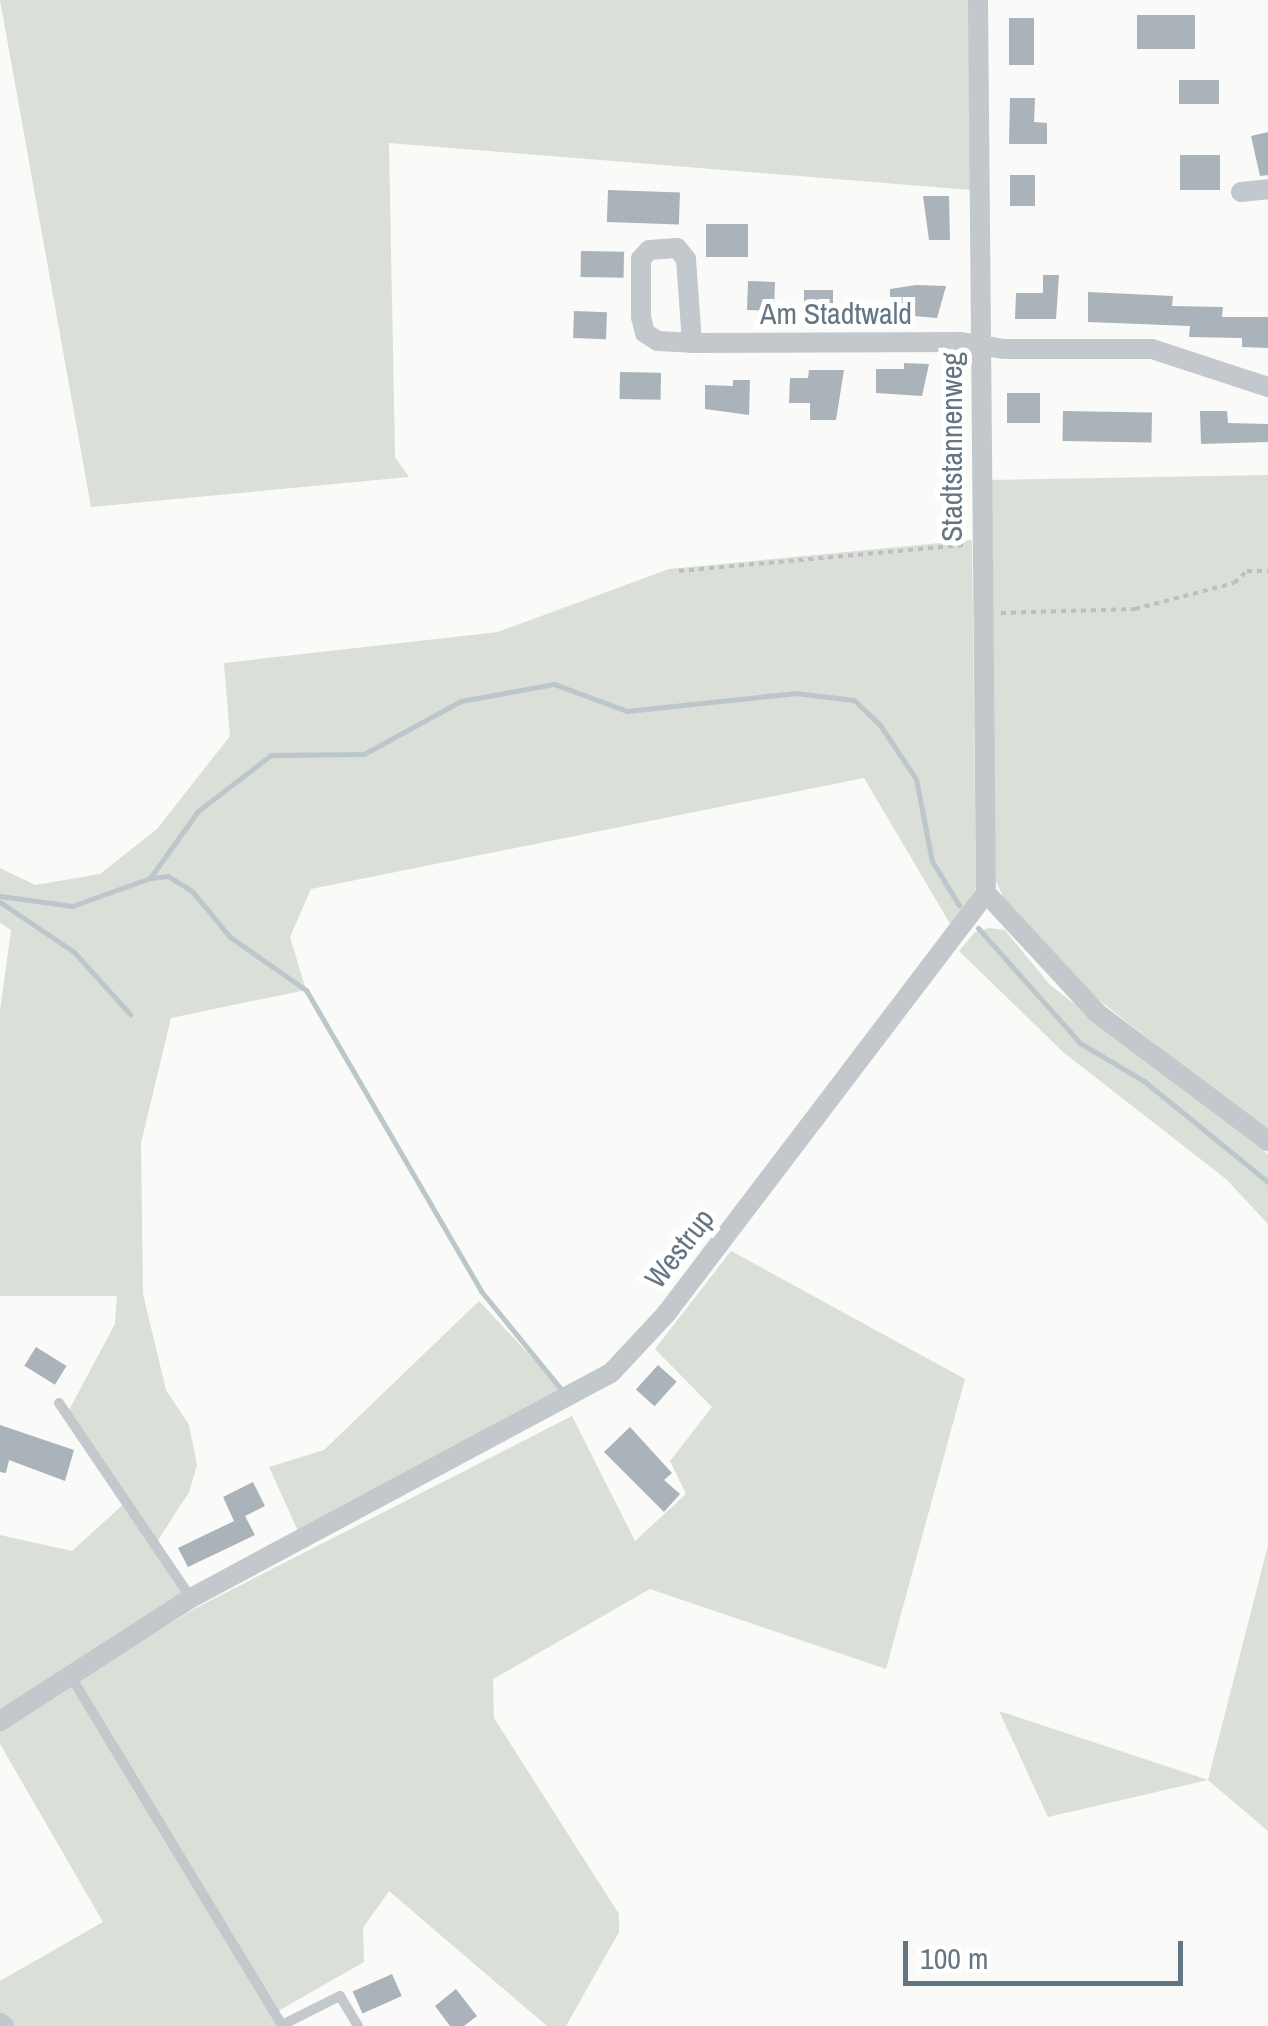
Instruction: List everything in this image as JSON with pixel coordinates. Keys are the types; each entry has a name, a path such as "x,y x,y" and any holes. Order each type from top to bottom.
{"street":[{"name":"Stadtstannenweg","path":"978,0 980,614 986,894"},
{"path":"1242,192 1268,190"},
{"name":"Am Stadtwald","path":"692,343 686,259 677,248 649,250 641,259 645,333 658,341 692,343 1152,349 1268,387"},
{"path":"986,894 1097,1013 1268,1141"},
{"name":"Westrup","path":"0,1721 191,1598 556,1406 621,1364 678,1299 986,894"}],"lane":[{"path":"59,1403 191,1598"},
{"path":"70,1675 282,2025 340,1996 358,2026"}],"path":[{"path":"678,571 982,544"},
{"path":"980,614 1135,609 1234,583 1247,571 1268,571"}],"shaded area":[{"path":"0,0 970,0 971,190 389,143 395,457 409,477 91,507"},
{"path":"1268,475 1268,1132 1068,976 1006,903 995,879 983,480"},
{"path":"972,540 976,888 952,927 864,778 311,889 290,937 306,990 171,1018 141,1143 143,1294 166,1390 189,1425 197,1465 189,1492 157,1542 188,1590 112,1637 115,1658 194,1609 572,1416 635,1541 686,1494 670,1461 712,1407 655,1349 731,1251 965,1379 886,1669 650,1589 493,1679 494,1718 619,1914 619,1932 566,2026 547,2026 389,1891 363,1928 364,1962 278,2011 285,2026 11,2026 0,2016 0,1981 103,1922 0,1744 0,1535 72,1551 128,1500 69,1410 115,1324 117,1296 0,1296 0,1011 11,930 0,923 0,868 35,885 100,874 157,829 230,736 224,663 498,632 669,569"},
{"path":"989,928 1005,930 1050,985 1259,1145 1268,1155 1268,1224 1226,1179 1063,1052 959,951 975,932"},
{"path":"479,1301 561,1389 298,1531 269,1467 324,1450"},
{"path":"1268,1545 1268,1831 1208,1780"},
{"path":"999,1711 1208,1780 1048,1817"}],"building":[{"path":"1137,15 1195,15 1195,49 1137,49"},
{"path":"1009,18 1034,18 1034,65 1009,65"},
{"path":"1179,80 1219,80 1219,104 1179,104"},
{"path":"1010,98 1035,98 1034,122 1047,123 1047,144 1009,144"},
{"path":"1268,132 1268,175 1260,176 1251,136"},
{"path":"1180,155 1220,155 1220,190 1180,190"},
{"path":"1010,175 1035,175 1035,206 1010,206"},
{"path":"608,190 680,193 679,224 607,222"},
{"path":"923,196 949,196 950,240 929,240"},
{"path":"706,224 748,224 748,257 706,257"},
{"path":"581,251 624,252 624,278 581,277"},
{"path":"1043,275 1059,275 1056,319 1015,319 1016,293 1043,293"},
{"path":"748,281 775,282 774,311 747,310"},
{"path":"946,286 937,318 890,314 890,289"},
{"path":"804,290 833,290 833,323 804,323"},
{"path":"1088,292 1173,296 1172,306 1223,307 1222,317 1268,317 1268,348 1242,347 1242,338 1189,337 1190,326 1088,322"},
{"path":"574,311 607,312 606,339 573,338"},
{"path":"904,363 929,364 922,396 876,393 876,369 904,369"},
{"path":"809,370 844,370 836,420 810,420 810,403 789,403 790,378 808,378"},
{"path":"620,372 661,373 661,400 620,399"},
{"path":"733,380 750,380 749,415 705,409 705,385 733,386"},
{"path":"1007,393 1040,393 1040,423 1007,423"},
{"path":"1063,411 1152,413 1151,443 1062,441"},
{"path":"1200,411 1227,411 1228,423 1268,424 1268,442 1201,444"},
{"path":"36,1347 67,1366 55,1385 24,1366"},
{"path":"658,1365 677,1382 654,1406 636,1390"},
{"path":"0,1425 74,1450 65,1481 9,1460 6,1473 0,1472"},
{"path":"630,1427 672,1473 664,1480 680,1494 664,1512 604,1452"},
{"path":"253,1482 265,1506 245,1516 255,1535 188,1567 178,1548 234,1521 223,1497"},
{"path":"392,1974 402,1996 362,2013 353,1991"},
{"path":"456,1989 477,2016 464,2026 450,2026 435,2006"}],"waterway":[{"path":"0,896 72,906 150,878 198,811 271,755 364,754 461,701 554,684 627,711 796,693 854,700 880,725 916,779 932,861 959,905"},
{"path":"150,878 168,876 192,891 230,937 306,990 481,1291 561,1389"},
{"path":"0,902 74,952 130,1014"},
{"path":"978,928 1080,1043 1144,1081 1268,1182"}]}
